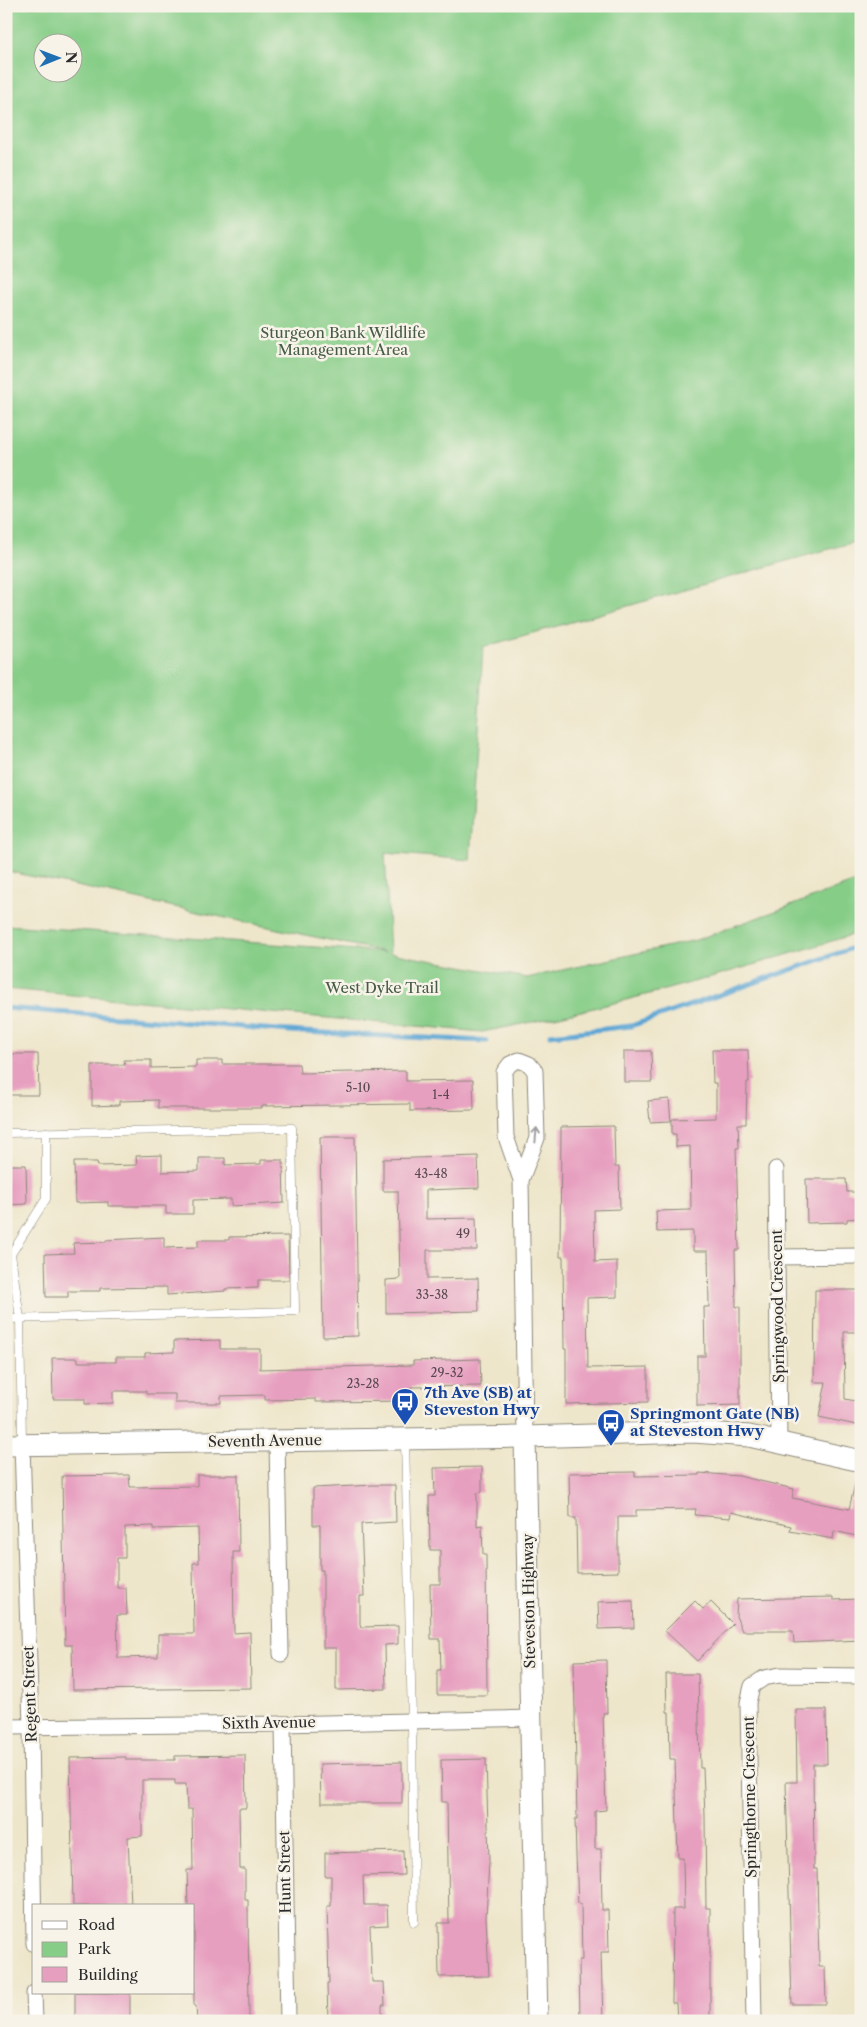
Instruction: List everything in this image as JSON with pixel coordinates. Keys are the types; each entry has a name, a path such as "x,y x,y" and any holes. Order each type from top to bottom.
{"street":[{"name":"Steveston Highway","path":"521,1180 537,1138 537,1129 535,1071 530,1064 519,1060 510,1064 504,1072 506,1137 521,1180 537,2021"},
{"name":"Springwood Crescent","path":"776,1169 779,1443"},
{"path":"778,1257 861,1256"},
{"name":"Seventh Avenue","path":"14,1444 525,1437 701,1432 749,1436 861,1461"},
{"path":"277,1441 281,1654"},
{"name":"Regent Street","path":"14,1444 31,1726 33,1904"},
{"name":"Springthorne Crescent","path":"754,2021 748,1703 752,1686 764,1678 780,1675 861,1676"},
{"name":"Sixth Avenue","path":"6,1727 283,1724 532,1718"},
{"name":"Hunt Street","path":"283,1724 288,2021"},
{"path":"34,1994 35,2021"}],"lane":[{"path":"6,1132 292,1128 295,1311 6,1319"},
{"path":"14,1444 20,1319 11,1254 46,1199 46,1132"},
{"path":"405,1439 412,1720 414,1922"}],"green space":[{"name":"Sturgeon Bank Wildlife Management Area","path":"6,6 861,6 861,540 483,647 470,860 385,853 390,953 527,978 696,940 861,880 861,932 673,988 578,1012 482,1032 6,989 6,925 385,952 6,871"}],"building":[{"path":"712,1050 748,1050 749,1082 747,1082 746,1124 738,1124 739,1148 736,1148 739,1250 735,1250 736,1307 740,1307 740,1405 697,1406 697,1356 705,1356 704,1307 709,1307 708,1251 693,1251 693,1231 657,1232 656,1211 691,1210 690,1146 676,1147 676,1134 672,1134 672,1119 716,1118 716,1083 713,1083"},
{"path":"624,1051 651,1051 652,1082 624,1082"},
{"path":"12,1054 38,1054 39,1095 6,1095 6,1066 12,1066"},
{"path":"124,1060 151,1060 151,1068 196,1067 196,1060 222,1060 222,1064 299,1064 300,1073 406,1071 406,1081 473,1080 474,1110 410,1111 410,1104 262,1106 262,1108 158,1108 158,1100 119,1101 119,1105 92,1106 92,1065 125,1065"},
{"path":"669,1099 671,1121 650,1122 648,1101"},
{"path":"614,1126 615,1167 619,1167 620,1209 594,1210 595,1262 617,1261 617,1297 587,1298 588,1368 648,1367 648,1402 566,1404 563,1257 560,1257 561,1127"},
{"path":"320,1137 355,1137 358,1336 323,1337"},
{"path":"162,1155 162,1172 199,1171 199,1158 225,1158 225,1165 261,1164 261,1160 283,1160 284,1203 231,1206 231,1199 193,1200 193,1214 166,1214 166,1206 108,1206 108,1202 75,1203 74,1162 97,1162 98,1166 137,1165 136,1156"},
{"path":"478,1156 479,1188 426,1190 426,1219 476,1218 477,1250 427,1250 427,1279 478,1278 479,1311 386,1313 386,1280 400,1279 398,1191 383,1191 383,1159"},
{"path":"6,1165 26,1165 27,1204 6,1205"},
{"path":"806,1179 846,1179 847,1192 861,1192 861,1218 847,1219 847,1222 807,1223"},
{"path":"288,1236 289,1280 258,1280 258,1288 225,1289 225,1291 167,1295 167,1287 100,1288 100,1291 68,1291 68,1297 46,1297 45,1254 74,1253 73,1243 164,1237 164,1248 198,1247 198,1240 229,1240 229,1237"},
{"path":"815,1290 861,1290 861,1332 844,1332 845,1399 861,1402 861,1426 819,1417 826,1382 814,1382"},
{"path":"220,1340 220,1349 260,1349 260,1369 413,1365 413,1361 480,1359 481,1386 411,1387 411,1401 316,1402 316,1399 265,1400 265,1395 221,1396 221,1403 175,1403 175,1394 146,1394 146,1391 113,1391 113,1403 85,1404 85,1399 53,1399 52,1358 78,1358 78,1362 116,1362 116,1357 145,1357 145,1353 174,1352 174,1341"},
{"path":"482,1467 482,1492 477,1493 477,1526 482,1525 483,1554 486,1554 487,1695 437,1695 437,1670 441,1670 440,1639 431,1639 430,1584 440,1584 440,1550 430,1550 429,1496 435,1496 434,1468"},
{"path":"635,1472 635,1476 699,1475 699,1473 739,1476 794,1489 792,1498 849,1509 855,1484 861,1485 861,1537 834,1531 833,1539 790,1531 791,1526 731,1512 730,1518 695,1515 696,1509 636,1510 636,1517 618,1517 618,1572 577,1573 576,1518 570,1518 569,1473"},
{"path":"129,1475 130,1487 197,1486 197,1475 238,1475 239,1552 233,1552 234,1633 250,1632 251,1688 73,1690 72,1645 65,1645 62,1476","holes":["153,1526 153,1529 198,1528 199,1563 193,1563 194,1634 158,1634 158,1657 118,1658 117,1615 127,1615 126,1588 117,1588 117,1558 125,1558 125,1527"]},
{"path":"395,1485 396,1522 361,1524 364,1596 360,1596 360,1624 361,1627 398,1626 398,1644 385,1645 386,1689 336,1690 336,1648 323,1648 323,1570 320,1570 320,1525 313,1525 313,1488"},
{"path":"833,1597 833,1600 861,1599 861,1640 794,1643 793,1631 742,1631 736,1616 737,1599"},
{"path":"633,1601 634,1628 599,1629 598,1602"},
{"path":"695,1601 703,1609 711,1602 733,1624 697,1661 665,1631"},
{"path":"606,1660 607,1713 603,1713 606,1810 595,1811 595,1849 601,1849 602,1910 608,1910 609,1952 601,1952 603,2021 580,2021 579,1960 582,1960 581,1904 578,1904 575,1819 577,1819 574,1661"},
{"path":"666,1674 698,1674 700,1768 703,1768 705,1816 706,1908 710,1908 710,2021 677,2021 676,2003 672,2003 673,1909 684,1909 683,1858 678,1858 675,1759 670,1759"},
{"path":"796,1710 826,1710 827,1764 813,1764 814,1869 817,1869 819,1967 825,1967 826,2004 792,2004 786,1782 797,1782"},
{"path":"245,1755 246,1808 239,1808 240,1869 245,1869 245,1900 248,1900 249,2021 197,2021 196,2006 194,2006 195,1904 188,1904 187,1870 193,1870 192,1809 187,1809 186,1784 175,1784 175,1780 142,1780 142,1836 128,1837 131,1904 73,1904 70,1758 126,1757 126,1760 175,1760 175,1756"},
{"path":"486,1759 489,1861 486,1918 489,1976 439,1977 438,1923 449,1923 447,1802 442,1802 441,1760"},
{"path":"402,1762 402,1803 321,1803 320,1764"},
{"path":"403,1851 404,1875 363,1876 364,1905 387,1905 388,1925 370,1926 372,1982 384,1982 385,2005 382,2005 382,2021 328,2021 327,1906 331,1906 331,1876 325,1876 325,1853"},
{"path":"75,1994 130,1994 130,2021 75,2021"}],"waterway":[{"path":"550,1035 631,1026 861,945"},
{"path":"6,1008 303,1032 487,1041"}],"place":[{"name":"7th Ave (SB) at Steveston Hwy","path":"405,1426"},
{"name":"Springmont Gate (NB) at Steveston Hwy","path":"611,1447"}],"park label":[{"name":"West Dyke Trail","path":"382,988"}]}
